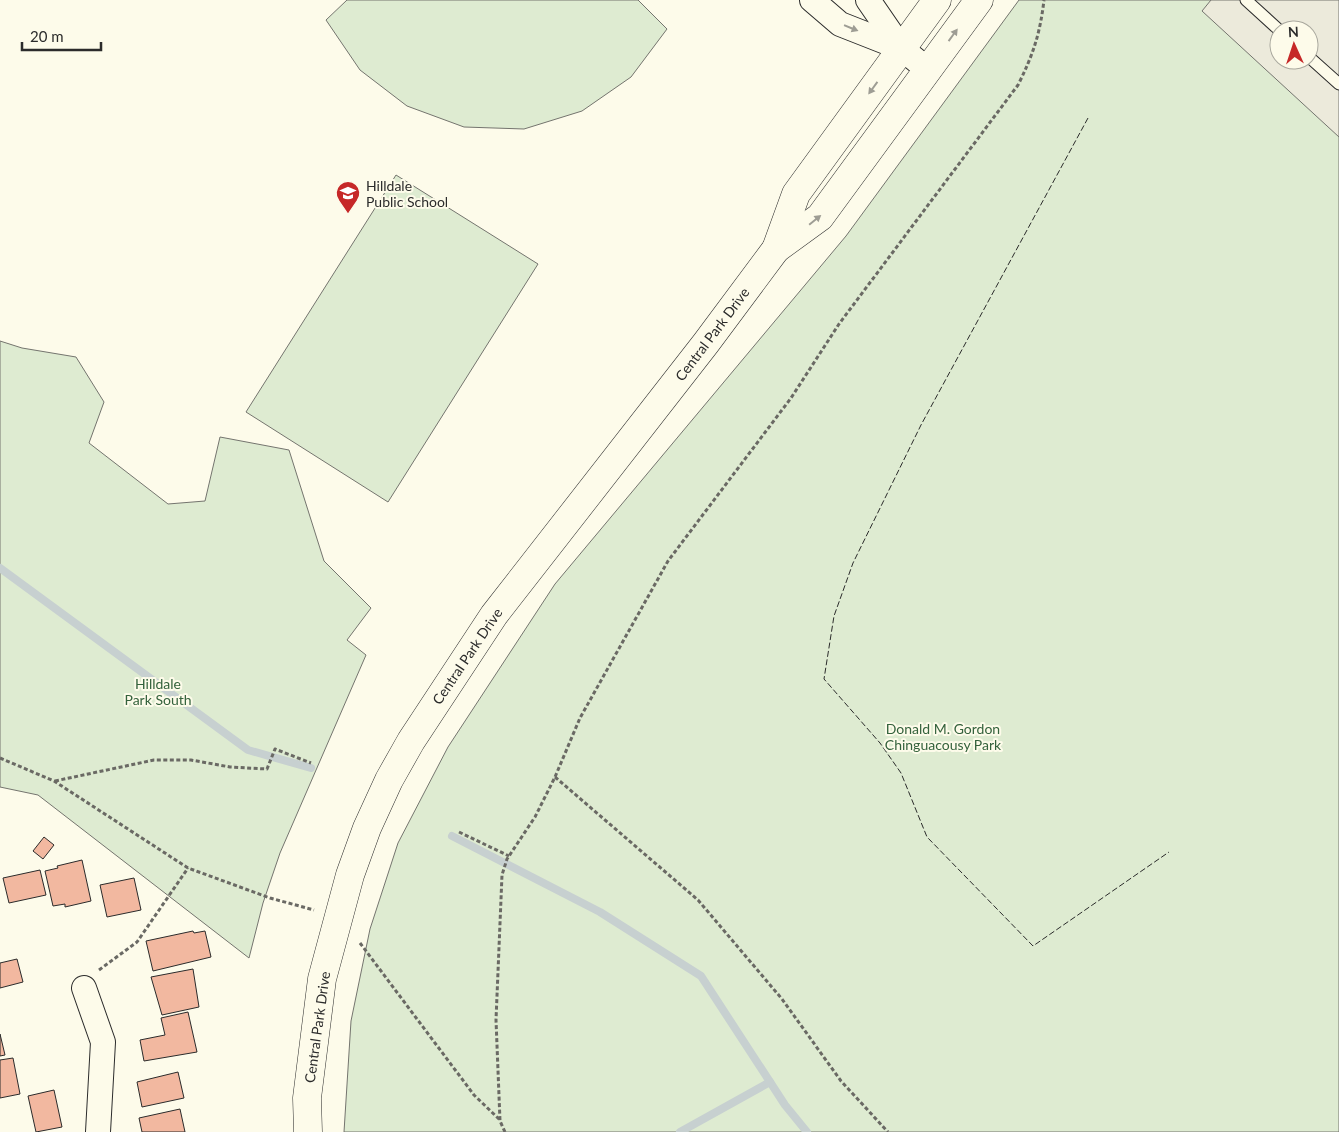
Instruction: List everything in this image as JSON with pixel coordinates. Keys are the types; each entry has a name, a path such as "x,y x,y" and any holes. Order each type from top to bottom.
{"street":[{"path":"812,0 840,24 901,48"},
{"path":"868,0 901,48 927,70"},
{"name":"Central Park Drive","path":"776,250 796,194 936,0"},
{"name":"Central Park Drive","path":"308,1132 307,1098 322,979 350,875 389,780 438,699 500,608 776,250 820,217 978,0"},
{"path":"84,988 103,1042 98,1132"}],"lane":[{"path":"1246,0 1269,21"},
{"path":"1319,66 1339,84"}],"path":[{"path":"500,1121 496,1020 503,869 508,858 535,817 555,777 580,718 668,561 791,398 839,324 1018,84 1034,54 1041,25 1044,0"},
{"path":"54,781 154,760 192,760 230,767 267,769 275,749 311,763"},
{"path":"0,758 54,781 188,868 270,898 340,917 399,992 474,1095 500,1121 505,1132"},
{"path":"555,777 698,900 782,999 841,1081 888,1132"},
{"path":"459,832 508,858"},
{"path":"84,988 103,965 137,942 188,868"}],"green space":[{"path":"347,0 638,0 667,29 631,77 582,111 524,129 464,127 407,106 360,70 326,20"},
{"name":"Donald M. Gordon Chinguacousy Park","path":"1019,0 1339,0 1339,1132 344,1132 351,1021 370,929 398,843 448,747 555,584 846,236"},
{"path":"396,175 538,264 388,502 246,412"},
{"name":"Hilldale Park South","path":"0,341 22,348 76,357 104,402 89,443 168,504 205,501 220,437 289,450 324,561 371,608 347,640 366,655 280,853 263,903 249,958 38,795 0,787"}],"shaded area":[{"path":"1211,0 1339,0 1339,137 1202,11"}],"building":[{"path":"44,837 54,845 43,859 33,851"},
{"path":"82,860 91,901 65,907 65,904 53,906 45,871"},
{"path":"40,870 46,895 9,903 3,878"},
{"path":"134,878 141,910 107,917 100,885"},
{"path":"193,931 194,933 205,931 211,957 153,971 146,941"},
{"path":"17,959 23,982 0,988 0,963"},
{"path":"193,969 199,1007 162,1015 151,977"},
{"path":"188,1012 197,1052 144,1061 140,1040 165,1035 161,1018"},
{"path":"0,1034 5,1055 0,1056"},
{"path":"13,1058 20,1094 0,1098 0,1060"},
{"path":"178,1072 184,1098 142,1107 137,1082"},
{"path":"54,1090 62,1127 36,1132 28,1096"},
{"path":"180,1109 185,1132 142,1132 139,1118"}],"waterway":[{"path":"0,568 248,750 311,768"},
{"path":"452,836 600,912 701,976 785,1105 807,1132"},
{"path":"680,1132 770,1082"}],"fence":[{"path":"1088,118 921,425 853,563 834,616 824,679 880,743 901,773 927,837 1033,946 1169,852"}],"place":[{"name":"Hilldale Public School","path":"348,214"}]}
